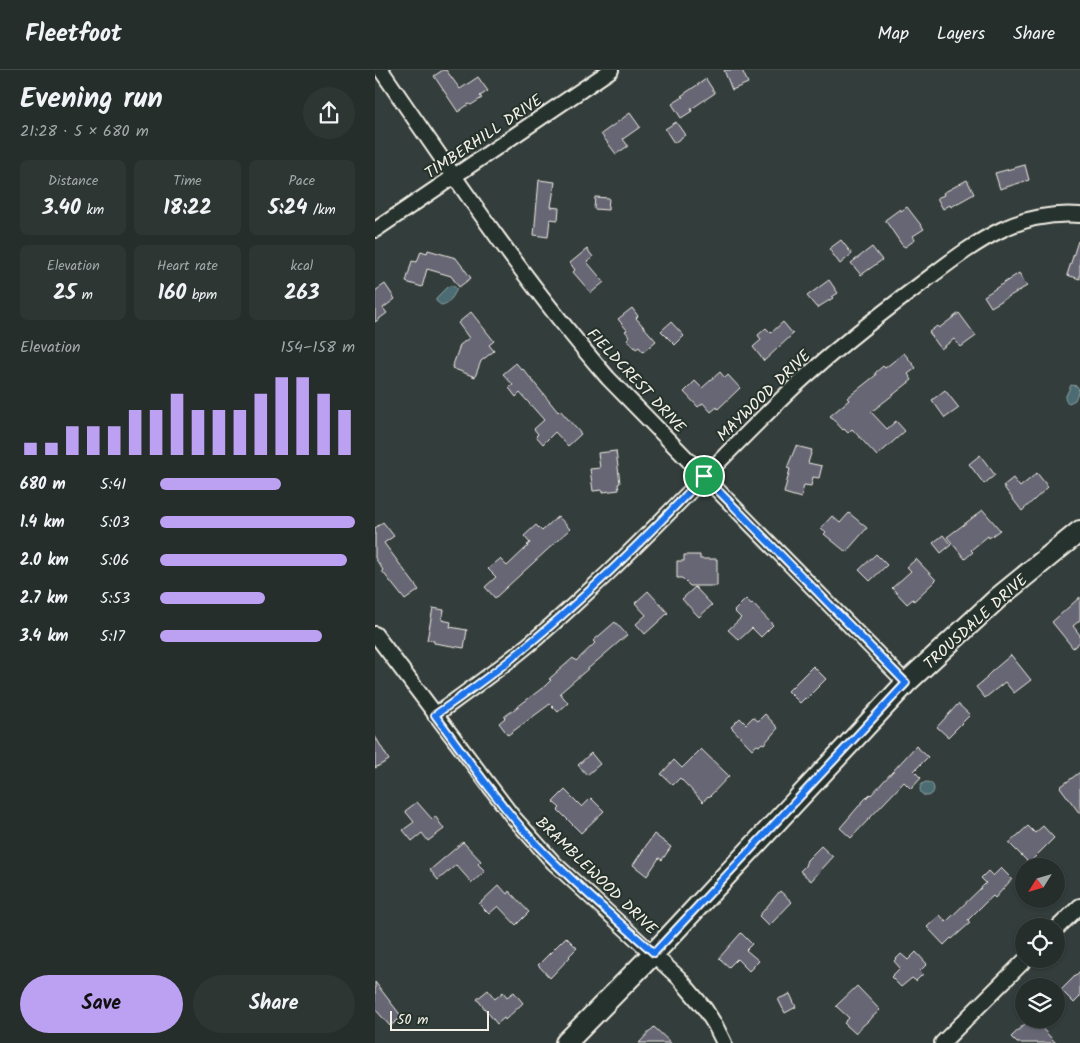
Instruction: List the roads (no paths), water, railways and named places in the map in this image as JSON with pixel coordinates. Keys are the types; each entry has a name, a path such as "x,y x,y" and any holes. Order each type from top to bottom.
{"street":[{"name":"FIELDCREST DRIVE","path":"381,70 529,282 575,340 608,378 906,683"},
{"name":"TIMBERHILL DRIVE","path":"375,230 611,70"},
{"name":"MAYWOOD DRIVE","path":"435,715 510,660 567,611 615,566 795,387 839,348 901,298 965,252 996,233 1021,222 1059,215 1080,215"},
{"name":"TROUSDALE DRIVE","path":"566,1043 654,953 906,683 999,597 1080,531"},
{"name":"BRAMBLEWOOD DRIVE","path":"375,634 489,787 535,843 679,978 705,1009 724,1043"},
{"path":"1065,920 1080,906"},
{"path":"942,1043 1017,968"}],"water":[{"path":"452,285 457,289 449,302 441,305 436,301 436,298 447,287"},
{"path":"1071,385 1077,386 1079,390 1075,400 1069,403 1065,398"},
{"path":"924,782 930,782 934,789 930,796 924,796 920,792 920,786"}]}
